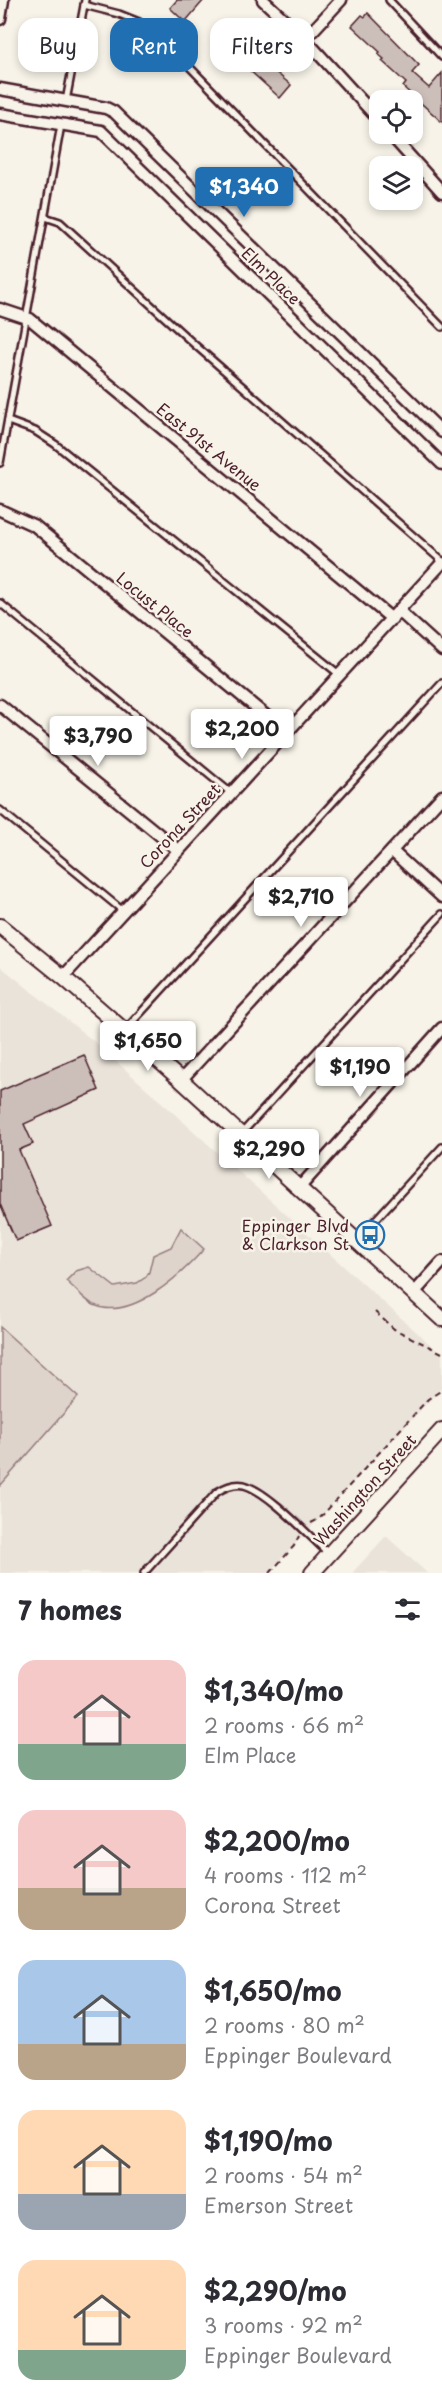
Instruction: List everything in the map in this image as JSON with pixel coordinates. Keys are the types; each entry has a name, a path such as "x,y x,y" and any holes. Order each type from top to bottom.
{"street":[{"path":"0,19 3,0"},
{"path":"263,0 282,18"},
{"path":"314,29 341,0"},
{"path":"314,49 369,109"},
{"name":"Elm Place","path":"0,88 66,100 114,112 442,432"},
{"name":"Elm Place","path":"0,114 101,131 442,464"},
{"path":"399,144 442,192"},
{"name":"East 91st Avenue","path":"0,309 26,317 325,562 442,650"},
{"name":"Locust Place","path":"0,510 35,526 287,733"},
{"name":"Corona Street","path":"63,977 442,562"},
{"path":"0,705 178,850"},
{"path":"181,1080 442,796"},
{"path":"392,851 442,897"},
{"path":"0,926 125,1030 414,1293 440,1313"},
{"path":"300,1187 442,1028"},
{"path":"414,1293 440,1268"},
{"name":"Washington Street","path":"312,1573 442,1430"}],"lane":[{"path":"389,0 442,57"},
{"path":"66,100 85,2 138,22 172,50 271,148 442,327"},
{"path":"0,463 61,123"},
{"path":"45,217 60,222 195,345 442,562"},
{"path":"8,421 35,430 55,444 340,675"},
{"path":"0,603 231,793"},
{"path":"125,1030 442,683"},
{"path":"0,810 123,911"},
{"path":"241,1134 442,914"},
{"path":"357,1240 442,1147"},
{"path":"144,1573 217,1492 228,1486 243,1485 262,1493 329,1554"}],"path":[{"path":"375,1312 394,1329 442,1353"},
{"path":"270,1573 294,1546 295,1541 309,1523 319,1519 428,1399 442,1390"}],"shaded area":[{"path":"0,966 97,1044 442,1355 442,1387 268,1573 0,1573"},
{"path":"181,1228 204,1249 183,1271 155,1293 139,1301 124,1307 108,1308 94,1305 66,1281 76,1271 89,1267 115,1287 137,1283 149,1272 153,1255 171,1247"},
{"path":"0,1327 78,1397 0,1486"},
{"path":"386,1536 427,1573 352,1573"}],"building":[{"path":"177,0 204,0 188,18 181,18 170,8"},
{"path":"368,13 419,65 412,73 429,88 442,73 442,122 423,105 423,90 406,90 403,87 406,83 382,61 384,59 378,54 380,52 352,26 362,15 365,17"},
{"path":"251,72 276,72 291,85 280,98"},
{"path":"84,1055 99,1090 24,1124 33,1144 19,1150 52,1226 16,1241 0,1204 0,1091"}],"place":[{"name":"Eppinger Blvd & Clarkson St","path":"370,1235"}]}
